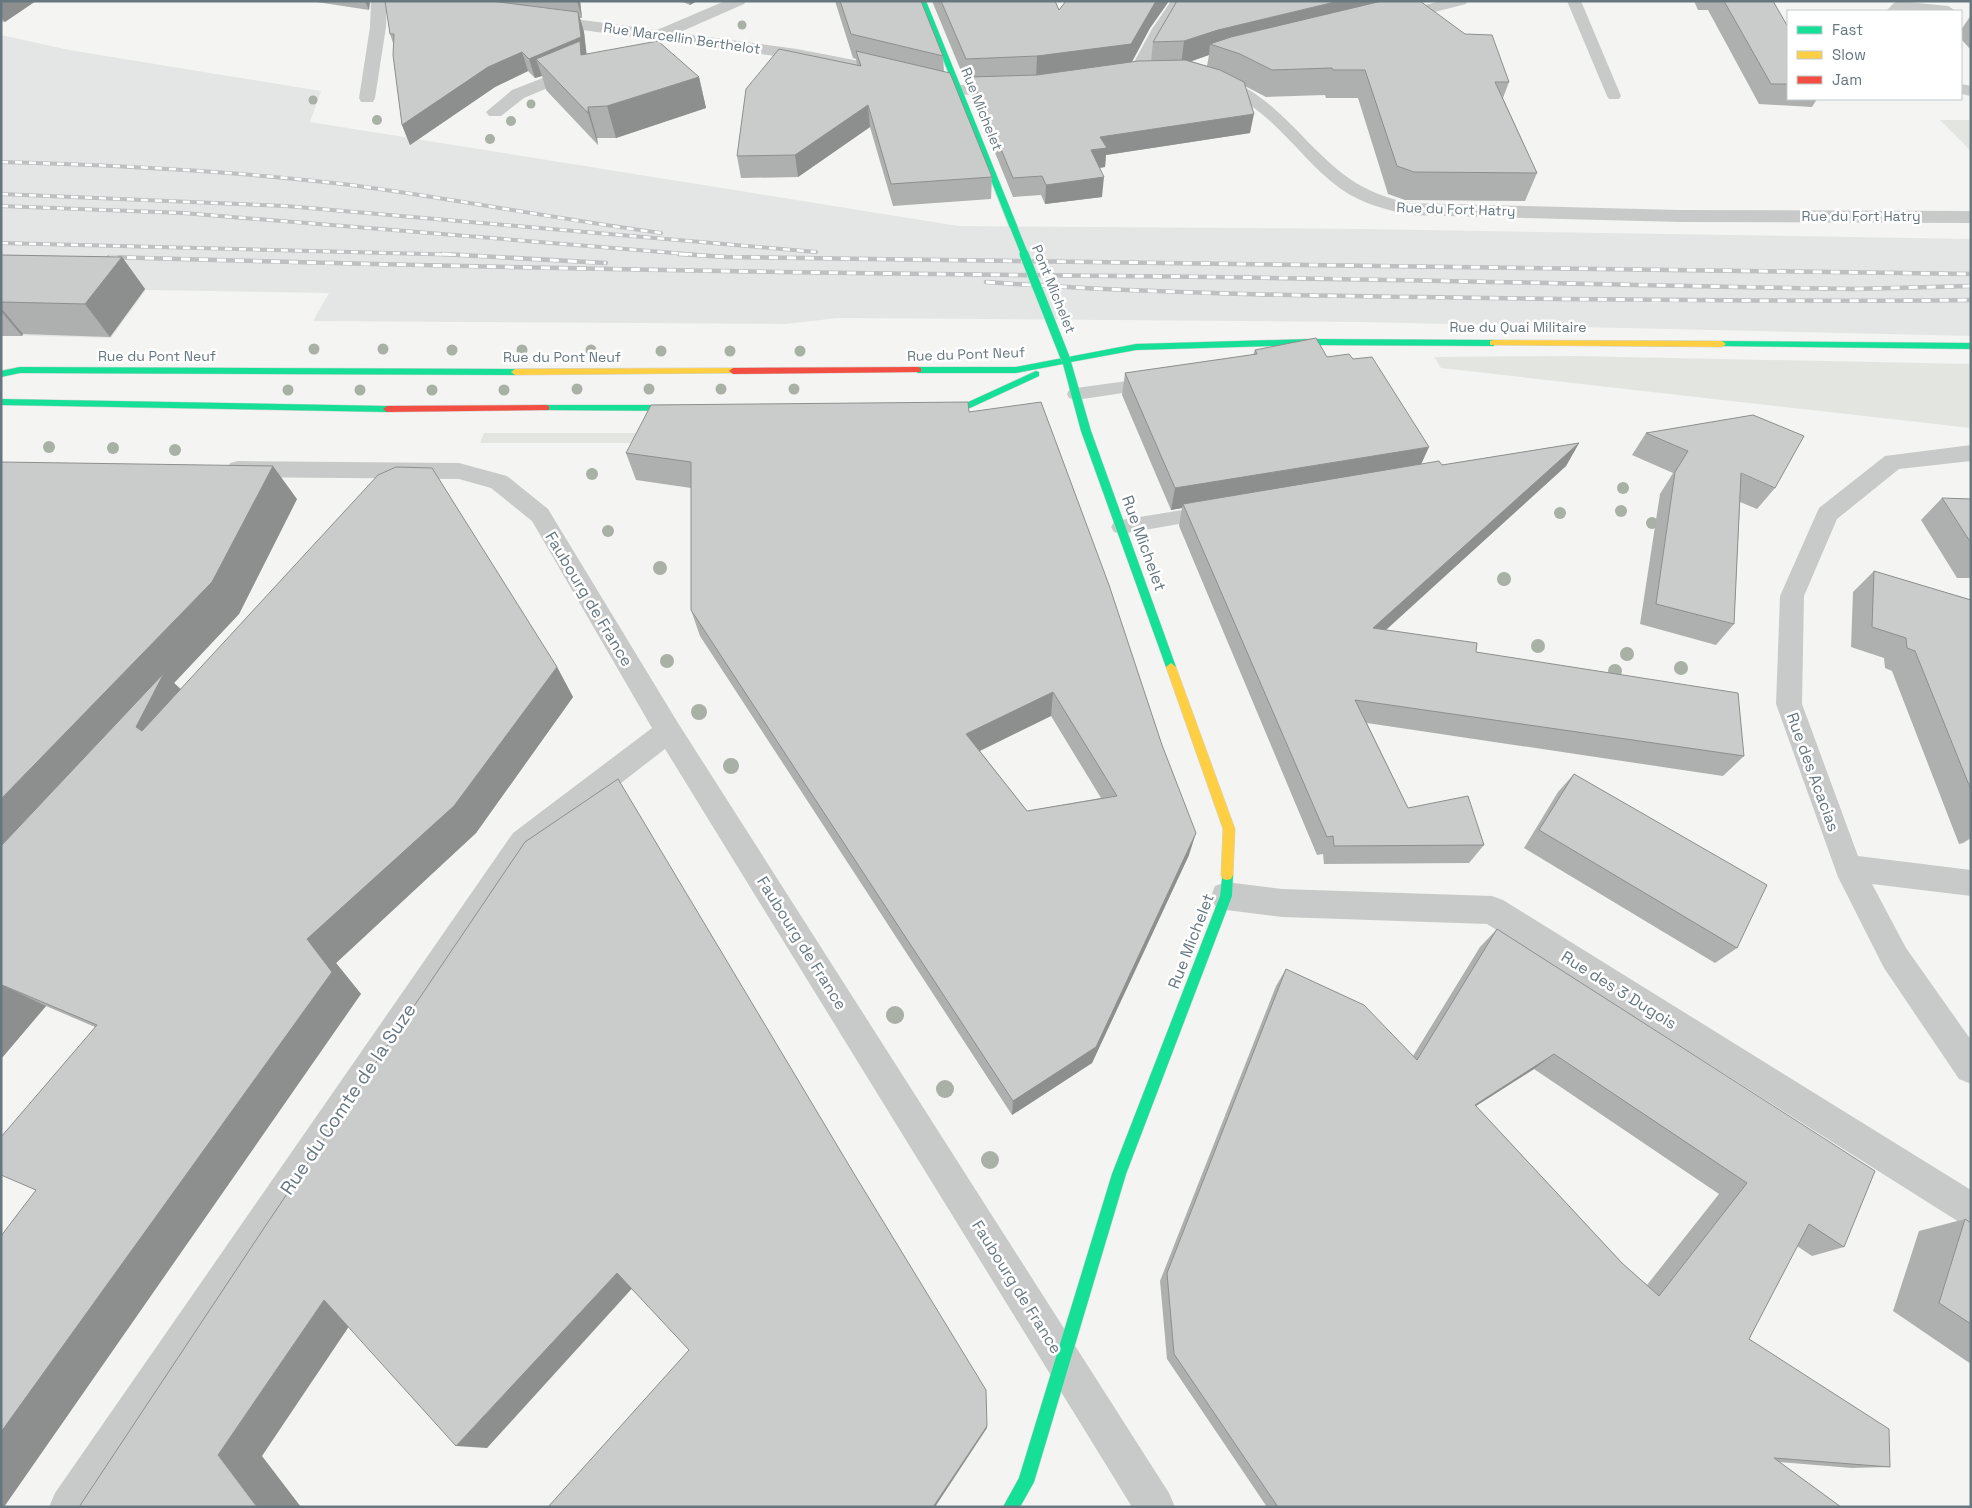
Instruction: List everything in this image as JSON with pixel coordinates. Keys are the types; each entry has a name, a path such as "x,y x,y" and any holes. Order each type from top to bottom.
{"street":[{"path":"367,98 380,1"},
{"path":"633,46 739,1"},
{"name":"Rue Michelet","path":"923,1 1014,228"},
{"path":"1136,73 1160,29 1179,1"},
{"path":"1384,19 1461,1"},
{"path":"1896,8 1931,10"},
{"name":"Rue Marcellin Berthelot","path":"529,18 797,54 880,70 958,90"},
{"path":"495,112 518,94 598,61"},
{"path":"1119,75 1155,72"},
{"name":"Rue du Fort Hatry","path":"1199,76 1224,83 1262,104 1322,166 1343,184 1370,200 1387,206 1409,209 1680,216 1971,217"},
{"path":"958,90 1021,88"},
{"name":"Pont Michelet","path":"1014,228 1066,360"},
{"name":"Rue du Quai Militaire","path":"1066,360 1136,346 1310,342 1971,346"},
{"name":"Rue Michelet","path":"1011,1507 1026,1482 1119,1174 1226,896 1229,829 1086,431 1066,360"},
{"name":"Rue du Pont Neuf","path":"1,374 20,370 386,372 1016,370 1066,360"},
{"name":"Rue du Pont Neuf","path":"918,406 967,406 1066,360"},
{"path":"1,402 365,409 701,408"},
{"name":"Rue des Acacias","path":"1971,453 1893,462 1827,514 1792,596 1789,704 1848,868 1896,958 1971,1068"},
{"name":"Faubourg de France","path":"213,468 458,471 499,482 540,515 668,731 1155,1507"},
{"path":"370,492 390,470"},
{"name":"Rue du Comte de la Suze","path":"69,1507 523,842 668,731"},
{"path":"1848,868 1971,882"},
{"name":"Rue des 3 Dugois","path":"1226,896 1282,903 1492,910 1971,1210"}],"lane":[{"path":"1574,1 1614,96"},
{"path":"1076,394 1173,381"},
{"path":"1121,527 1232,509"}],"shaded area":[{"path":"1,35 69,50 321,91 310,122 958,226 1364,229 1971,239 1971,336 1363,322 838,318 785,324 313,321 329,293 146,290 111,338 1,335"},
{"path":"1940,120 1971,120 1971,151"},
{"path":"1573,356 1971,364 1971,428 1441,368 1434,357"},
{"path":"484,433 658,433 653,443 480,443"}],"building":[{"path":"385,1 491,1 578,12 581,37 529,59 522,52 488,67 402,125 393,55 394,34 390,34"},
{"path":"840,1 921,1 943,56 851,34"},
{"path":"941,1 1055,1 1059,10 1066,1 1156,1 1131,44 1037,56 966,59"},
{"path":"1177,1 1339,1 1218,30 1184,41 1153,42"},
{"path":"1382,1 1420,1 1465,34 1492,35 1509,82 1495,82 1537,173 1414,172 1397,166 1365,70 1333,70 1332,68 1272,70 1240,54 1210,44 1231,37"},
{"path":"1724,1 1773,1 1787,25 1787,84 1771,84"},
{"path":"580,41 581,55 658,41 699,77 607,106 588,107 588,113 536,59"},
{"path":"779,49 861,66 856,51 950,73 992,177 891,184 868,105 795,155 737,156 746,89"},
{"path":"1185,60 1220,70 1244,82 1254,114 1100,137 1107,148 1091,150 1104,177 1046,185 1042,176 1013,178 971,77 1037,75 1138,61"},
{"path":"1,255 122,257 85,304 1,302"},
{"path":"1316,338 1327,357 1349,354 1353,359 1372,357 1429,447 1175,488 1125,373 1257,354 1255,350"},
{"path":"968,402 969,412 1041,402 1109,585 1162,745 1196,833 1096,1047 1013,1101 691,610 691,462 626,453 651,405","holes":["1053,692 1117,796 1027,811 966,734"]},
{"path":"1753,415 1804,436 1775,488 1741,473 1734,624 1656,604 1675,472 1688,451 1646,433"},
{"path":"1579,443 1373,628 1477,643 1476,652 1738,693 1744,756 1355,700 1408,808 1468,796 1484,845 1334,846 1333,836 1327,837 1183,504 1439,461 1442,465"},
{"path":"1,462 273,466 212,582 1,799"},
{"path":"396,467 432,468 557,667 454,806 307,939 332,972 1,1432 1,1236 36,1190 1,1175 1,1137 97,1025 1,986 1,846 164,673 136,727 142,731 378,475"},
{"path":"1942,498 1971,499 1971,543"},
{"path":"1874,571 1971,600 1971,790 1915,651 1907,648 1906,638 1872,627"},
{"path":"1574,774 1767,885 1737,948 1539,830"},
{"path":"618,779 986,1390 987,1426 933,1507 548,1507 689,1350 617,1273 456,1446 324,1300 218,1455 257,1507 79,1507 266,1225 525,842"},
{"path":"1497,929 1875,1171 1844,1247 1809,1224 1749,1339 1889,1429 1890,1467 1774,1458 1841,1507 1278,1507 1174,1354 1167,1273 1286,969 1364,1005 1417,1060","holes":["1554,1054 1747,1183 1659,1296 1622,1263 1475,1105"]},
{"path":"1965,1219 1971,1223 1971,1324 1939,1303"}],"railway":[{"path":"1,162 176,169 307,180 351,185 661,233"},
{"path":"1,194 286,206 816,252"},
{"path":"1,206 183,213 699,255"},
{"path":"1,243 456,255"},
{"path":"442,254 456,255"},
{"path":"679,254 726,257 1971,274"},
{"path":"456,255 465,255"},
{"path":"456,255 606,263"},
{"path":"109,257 613,269 1301,278 1854,289 1971,286"},
{"path":"986,282 1174,292 1298,295 1850,301 1971,300"}],"traffic: fast":[{"path":"923,1 1014,228"},
{"path":"1014,228 1066,360"},
{"path":"918,370 1016,370 1136,347 1310,342 1493,343"},
{"path":"1722,344 1971,346"},
{"path":"1066,360 1086,431 1171,667"},
{"path":"1,374 20,370 515,372"},
{"path":"930,406 967,406 1036,374"},
{"path":"1,402 387,409"},
{"path":"546,408 687,408"},
{"path":"1011,1507 1026,1482 1119,1174 1226,896 1227,875"}],"traffic: slow":[{"path":"1493,343 1722,344"},
{"path":"515,372 733,371"},
{"path":"1171,667 1229,829 1227,875"}],"traffic: jam":[{"path":"733,371 918,370"},
{"path":"387,409 546,408"}]}
